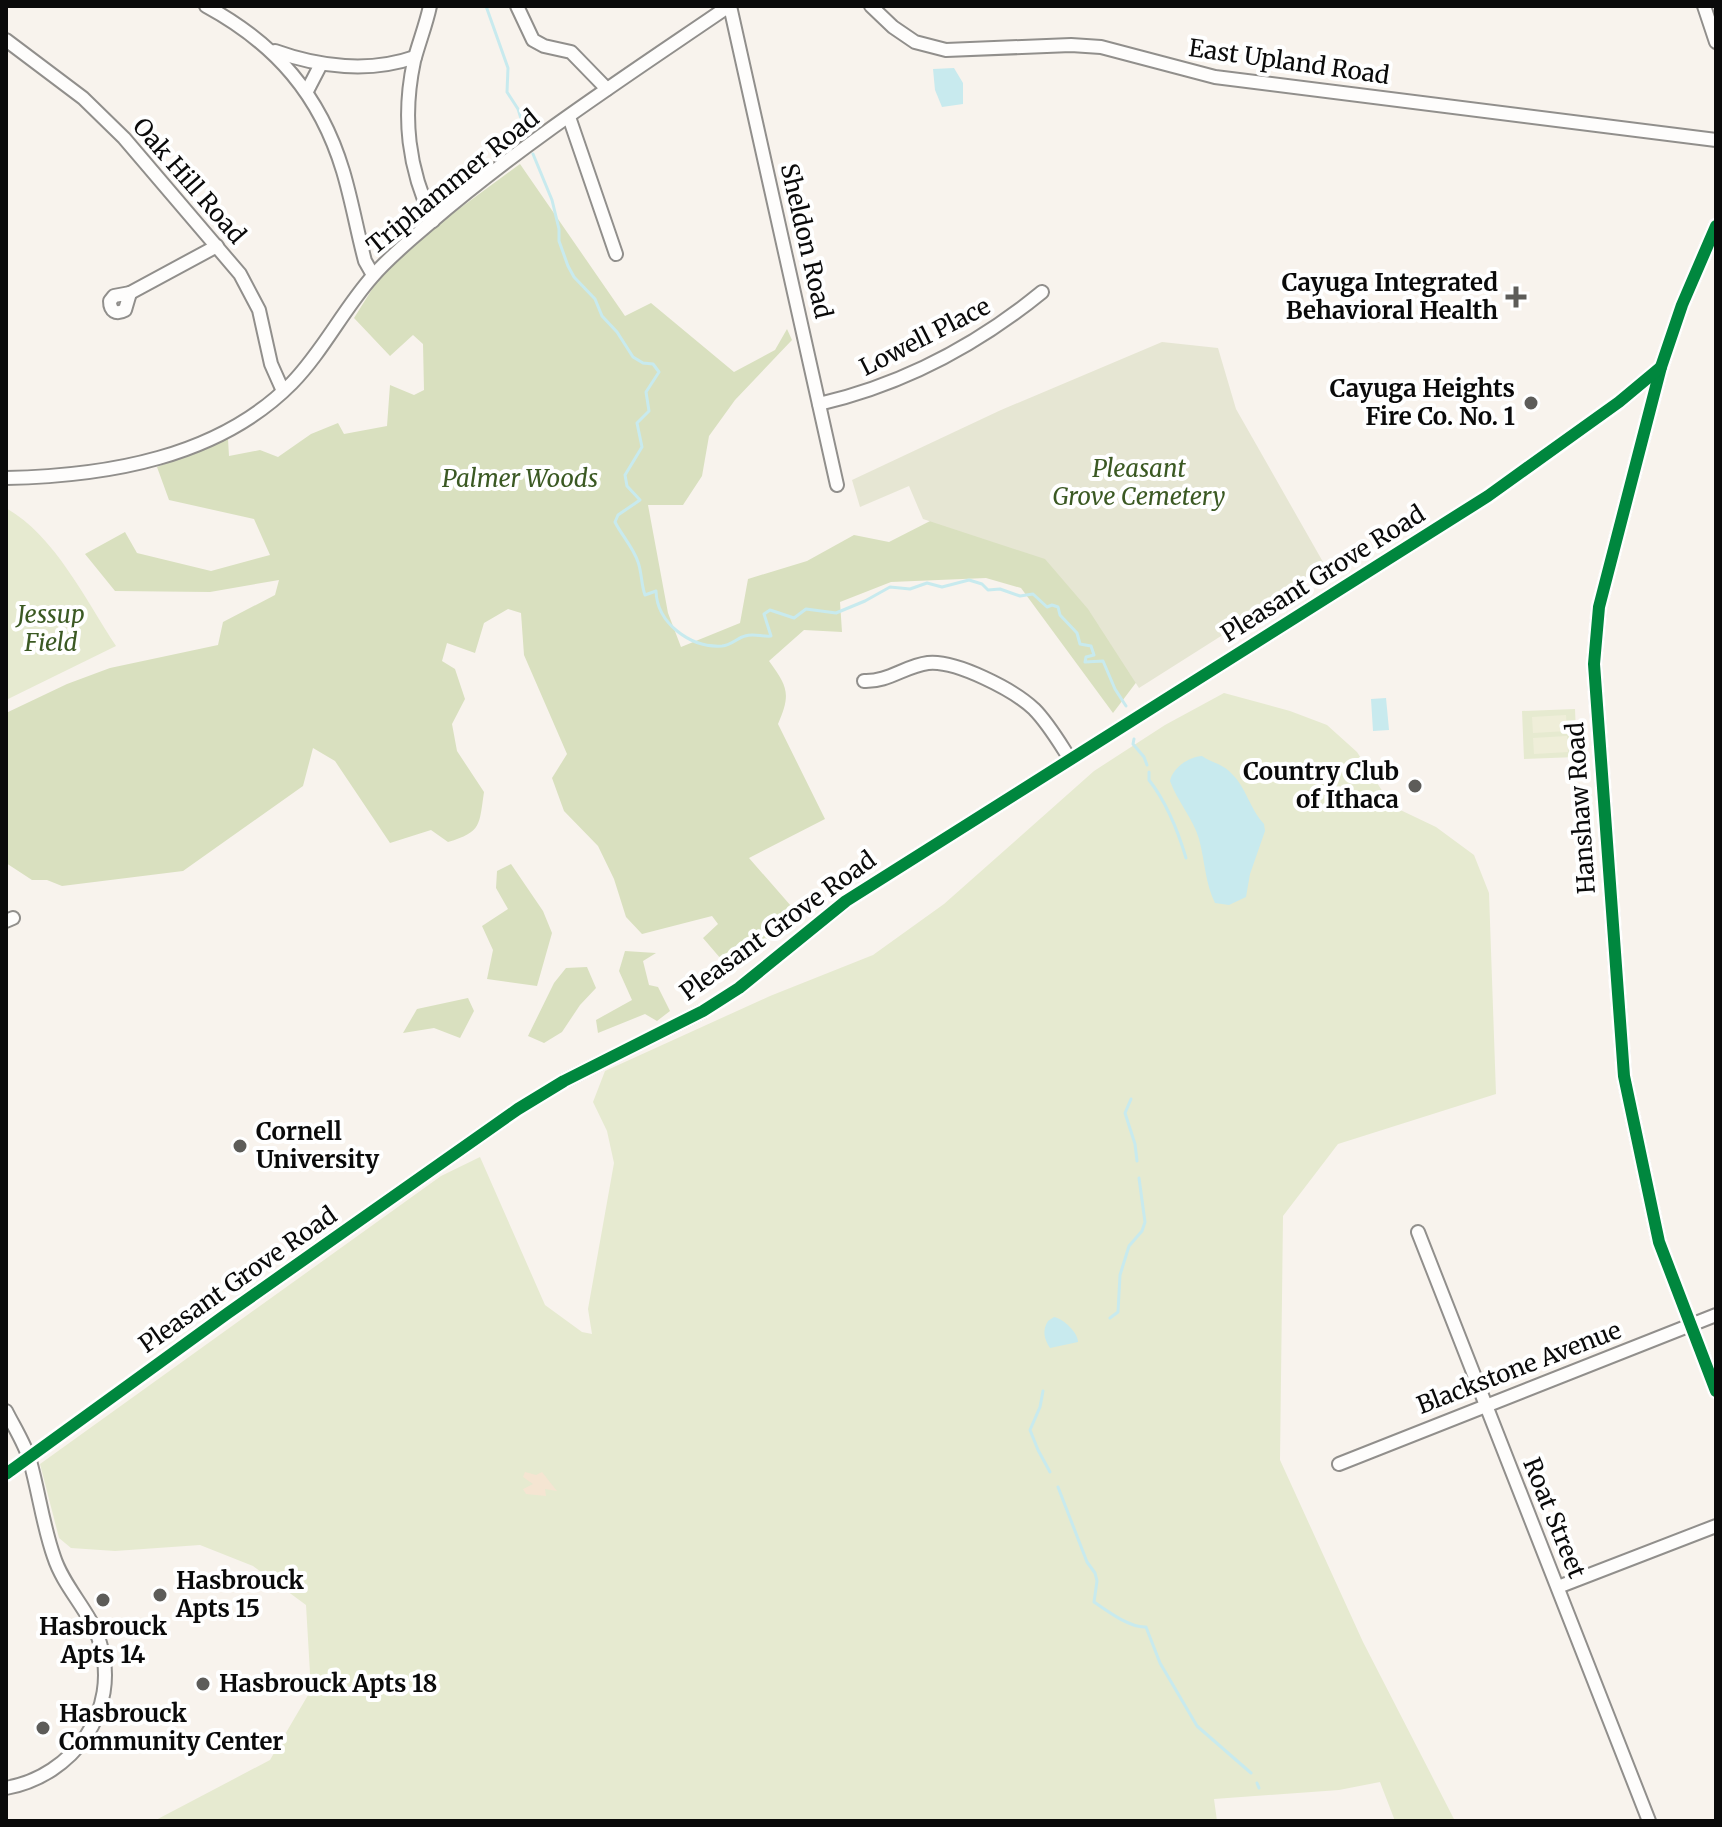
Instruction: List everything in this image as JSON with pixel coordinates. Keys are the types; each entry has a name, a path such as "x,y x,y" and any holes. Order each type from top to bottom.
{"street":[{"path":"206,6 272,50 299,60 321,64 382,65 415,57"},
{"path":"430,6 415,57 407,106 409,152 421,195 433,221"},
{"path":"517,6 533,40 544,46 571,52 607,89"},
{"name":"Triphammer Road","path":"6,478 86,474 167,455 245,420 283,391 316,355 373,275 433,221 607,89 729,6"},
{"name":"Sheldon Road","path":"729,6 837,485"},
{"name":"East Upland Road","path":"871,6 915,42 946,50 1071,45 1101,47 1215,77 1716,140"},
{"path":"1704,6 1716,42"},
{"name":"Oak Hill Road","path":"6,40 83,98 124,138 217,246 247,285 259,310 271,364 283,391"},
{"path":"272,50 307,91 334,144 365,261 373,275"},
{"path":"307,91 321,64"},
{"path":"569,117 616,254"},
{"name":"Hanshaw Road","path":"1716,226 1678,315 1661,367 1599,607 1594,664 1624,1076 1659,1242 1716,1391"},
{"path":"130,293 217,246"},
{"name":"Lowell Place","path":"819,404 878,388 965,346 992,331 1042,292"},
{"name":"Pleasant Grove Road","path":"6,1474 518,1109 564,1081 703,1011 739,988 846,901 1466,510 1619,402 1661,367"},
{"path":"1619,402 1638,401 1651,407"},
{"path":"864,681 886,679 930,663 950,666 998,685 1031,706 1070,759"},
{"name":"Roat Street","path":"1418,1232 1649,1821"},
{"name":"Blackstone Avenue","path":"1339,1464 1716,1315"},
{"path":"6,1411 29,1458 54,1558 100,1641 106,1681 96,1720 80,1747 42,1776 6,1788"},
{"path":"1558,1587 1716,1526"}],"green space":[{"name":"Palmer Woods","path":"520,164 625,316 651,303 734,372 775,350 787,329 792,340 735,400 709,436 702,476 683,505 648,505 668,613 681,647 740,623 748,579 807,561 854,535 889,542 936,518 1057,557 1138,680 1113,713 1021,588 986,578 891,582 840,602 842,632 804,630 769,661 786,691 778,724 825,819 749,858 798,914 753,954 721,959 703,938 718,924 712,916 642,934 626,917 614,879 598,846 564,811 552,778 567,754 524,655 521,613 508,609 484,623 475,653 447,643 442,661 455,669 465,699 452,724 457,751 484,792 477,826 467,835 448,842 431,830 390,843 335,761 313,748 303,786 183,871 62,886 47,880 32,880 6,863 6,713 110,668 218,645 223,622 275,595 279,580 210,592 115,591 85,554 125,532 137,553 211,571 270,555 254,519 169,500 157,467 228,439 229,456 260,450 278,457 311,434 338,423 344,434 387,426 390,385 414,395 424,390 423,344 413,335 390,356 354,318 391,259"},
{"name":"Pleasant Grove Cemetery","path":"1162,342 1218,348 1236,409 1327,569 1139,688 1088,609 1045,559 923,519 909,486 860,507 852,480 1001,410"},
{"name":"Jessup Field","path":"6,508 24,520 54,552 116,646 6,700"},
{"path":"1224,693 1327,725 1357,752 1392,806 1436,827 1474,855 1489,893 1496,1094 1338,1144 1283,1216 1280,1460 1363,1642 1455,1821 1395,1821 1380,1782 1339,1790 1214,1799 1217,1821 154,1821 270,1760 311,1690 306,1605 253,1566 200,1545 115,1551 71,1548 59,1538 40,1464 441,1176 480,1157 545,1305 582,1332 592,1334 588,1309 614,1163 607,1131 593,1102 605,1071 770,996 873,955 944,904 1094,771 1165,725"},
{"path":"1575,709 1577,757 1524,759 1522,711"},
{"path":"1566,715 1567,731 1533,733 1532,717"},
{"path":"1567,736 1568,752 1534,754 1533,738"},
{"path":"511,864 543,911 552,933 537,986 487,979 493,950 482,926 508,909 496,888 497,871"},
{"path":"625,951 656,953 643,961 649,985 658,987 670,1011 657,1021 645,1014 598,1033 596,1020 632,1000 619,971"},
{"path":"587,967 596,988 562,1032 544,1043 528,1036 554,983 566,968"},
{"path":"468,998 474,1011 460,1038 434,1028 403,1033 417,1009"}],"sand":[{"path":"525,1472 536,1475 542,1472 557,1491 545,1489 546,1496 526,1494 523,1489 533,1484 523,1477"}],"water":[{"path":"954,68 963,83 963,104 942,107 935,90 933,69"},
{"path":"1386,698 1389,730 1373,731 1371,699"},
{"path":"1202,756 1236,779 1264,824 1265,831 1250,874 1246,897 1229,905 1215,903 1196,831 1170,781 1174,771 1182,764"},
{"path":"1054,1317 1070,1327 1078,1342 1050,1348 1044,1331 1048,1321"}],"waterway":[{"path":"486,6 508,68 507,92 518,109 525,131"},
{"path":"533,154 552,200 559,241 574,277 595,299 602,316 633,357 653,364 659,372 646,392 649,411 637,423 642,447 625,475 627,486 640,500 618,515 615,522 636,557 645,595 656,591 662,613 677,631 698,643 722,646 748,635 771,636 764,614 770,610 794,618 806,609 836,613 890,587 910,589 927,583 942,587 969,580 982,584 988,590 1000,589 1020,596 1033,594 1047,607 1058,607 1060,615 1077,633 1080,644 1091,646 1094,655 1086,657 1085,662 1103,661 1126,706"},
{"path":"1134,739 1133,744 1147,765"},
{"path":"1149,772 1149,780 1171,818 1186,858"},
{"path":"1131,1099 1125,1113 1137,1161"},
{"path":"1110,1318 1118,1312 1120,1275 1129,1246 1142,1231 1145,1222 1139,1178"},
{"path":"1043,1391 1030,1430 1050,1472"},
{"path":"1058,1487 1087,1562 1095,1573 1094,1602 1126,1622 1146,1627 1160,1663 1197,1726 1251,1773"},
{"path":"1257,1783 1259,1788"}],"cycle path":[{"path":"1716,226 1682,305 1661,367 1599,607 1594,664 1624,1076 1659,1242 1716,1391"},
{"path":"6,1474 518,1109 564,1081 703,1011 739,988 846,901 1488,496 1619,402 1661,367"}],"place":[{"name":"Cayuga Integrated Behavioral Health","path":"1516,297"},
{"name":"Cayuga Heights Fire Co. No. 1","path":"1531,403"},
{"name":"Country Club of Ithaca","path":"1415,786"},
{"name":"Cornell University","path":"240,1146"},
{"name":"Hasbrouck Apts 15","path":"160,1595"},
{"name":"Hasbrouck Apts 14","path":"103,1600"},
{"name":"Hasbrouck Apts 18","path":"203,1684"},
{"name":"Hasbrouck Community Center","path":"43,1728"}]}
